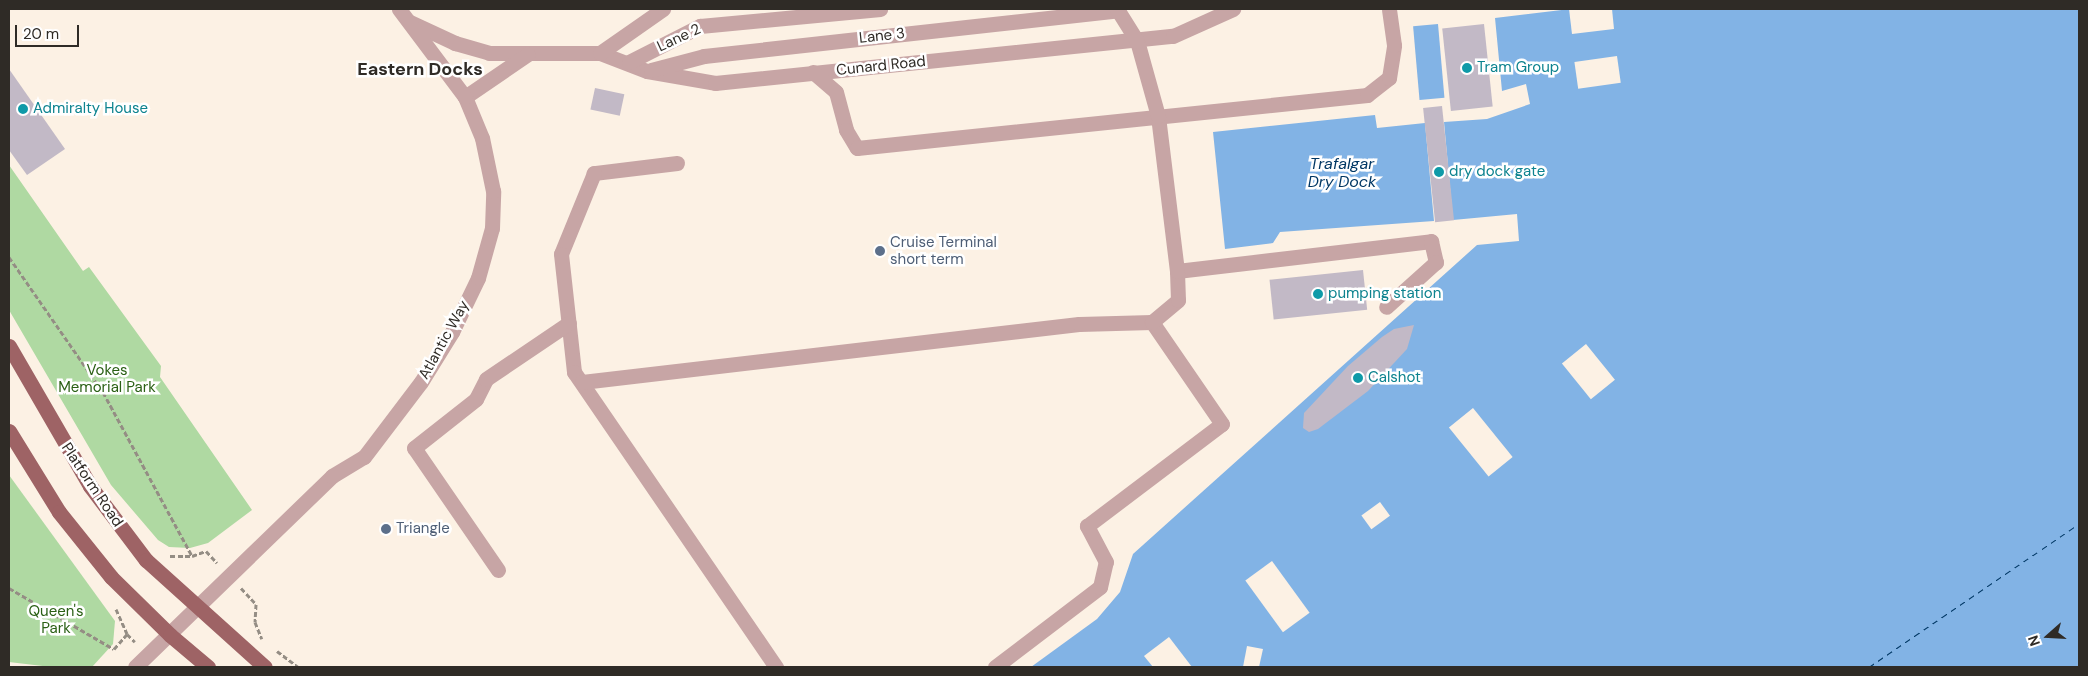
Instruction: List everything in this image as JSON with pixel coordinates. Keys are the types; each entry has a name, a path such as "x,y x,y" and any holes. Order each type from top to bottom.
{"main road":[{"name":"Platform Road","path":"9,346 90,486 146,560 197,608 265,667"},
{"path":"9,431 59,512 111,577 170,635 208,667"}],"street":[{"name":"Atlantic Way","path":"135,667 332,476 364,457 421,382 452,332 478,278 492,228 491,182 482,138 465,97 399,9"},
{"path":"600,53 663,9"},
{"name":"Lane 2","path":"629,62 700,26 880,9"},
{"path":"582,382 1079,324 1152,322 1178,300 1179,287 1158,116 1138,41 1118,9"},
{"name":"Lane 3","path":"647,71 704,56 1118,9"},
{"name":"Cunard Road","path":"410,22 455,43 489,53 528,54 559,51 600,53 629,62 647,71 716,83 1173,36 1233,9"},
{"path":"813,72 836,92 846,130 857,148 1367,95 1389,78 1394,45 1388,9"},
{"name":"Cunard Road","path":"465,97 528,54"},
{"path":"677,163 594,173 561,254 574,372 776,667"},
{"path":"1177,271 1431,241 1436,262 1386,307"},
{"path":"995,667 1100,587 1106,562 1087,526 1222,424 1152,322"},
{"path":"498,570 414,448 476,399 486,379 569,323"}],"path":[{"path":"9,257 103,392 192,556"},
{"path":"165,560 169,556 192,556 206,551 209,555"},
{"path":"9,588 114,649 127,634"},
{"path":"252,600 256,604 255,622 263,640 298,667"},
{"path":"120,606 116,610 127,634 131,638"},
{"path":"249,626 255,622"}],"green space":[{"name":"Vokes Memorial Park","path":"9,165 83,271 89,267 161,366 160,377 252,510 208,543 190,548 169,547 158,540 111,485 9,310"},
{"name":"Queen's Park","path":"9,475 115,621 113,644 92,667 51,667 9,662"}],"water":[{"path":"1570,9 2079,9 2079,667 1031,667 1097,619 1120,592 1133,554 1477,245 1519,241 1517,214 1453,220 1444,122 1487,119 1530,104 1526,84 1502,91 1495,18"},
{"path":"1438,24 1444,98 1420,100 1413,26"},
{"name":"Trafalgar Dry Dock","path":"1375,115 1377,128 1425,123 1434,221 1280,232 1273,243 1225,249 1213,132"}],"pier":[{"path":"1569,9 1612,9 1614,29 1572,34"},
{"path":"1617,56 1621,83 1578,89 1574,62"},
{"path":"1586,344 1615,380 1591,399 1562,364"},
{"path":"1473,408 1513,457 1489,476 1449,428"},
{"path":"1380,502 1390,516 1371,529 1361,516"},
{"path":"1272,561 1310,613 1283,632 1245,580"},
{"path":"1169,637 1192,667 1153,667 1144,656"},
{"path":"1247,646 1263,649 1259,667 1243,667"}],"building":[{"name":"Tram Group","path":"1484,24 1493,107 1451,111 1442,28"},
{"name":"Admiralty House","path":"9,69 65,149 27,175 9,150"},
{"path":"595,88 624,94 620,116 590,110"},
{"name":"dry dock gate","path":"1442,106 1454,220 1435,222 1423,108"},
{"name":"pumping station","path":"1363,270 1367,310 1274,320 1270,280"},
{"name":"Calshot","path":"1414,325 1407,349 1368,391 1318,429 1309,432 1303,428 1304,413 1348,366 1394,329"}],"ferry route":[{"path":"1869,667 2079,524"}],"place":[{"name":"Tram Group","path":"1467,68"},
{"name":"Admiralty House","path":"23,109"},
{"name":"dry dock gate","path":"1439,172"},
{"name":"Cruise Terminal short term","path":"880,251"},
{"name":"pumping station","path":"1318,294"},
{"name":"Calshot","path":"1358,378"},
{"name":"Triangle","path":"386,529"}],"district":[{"name":"Eastern Docks","path":"420,69"}]}
